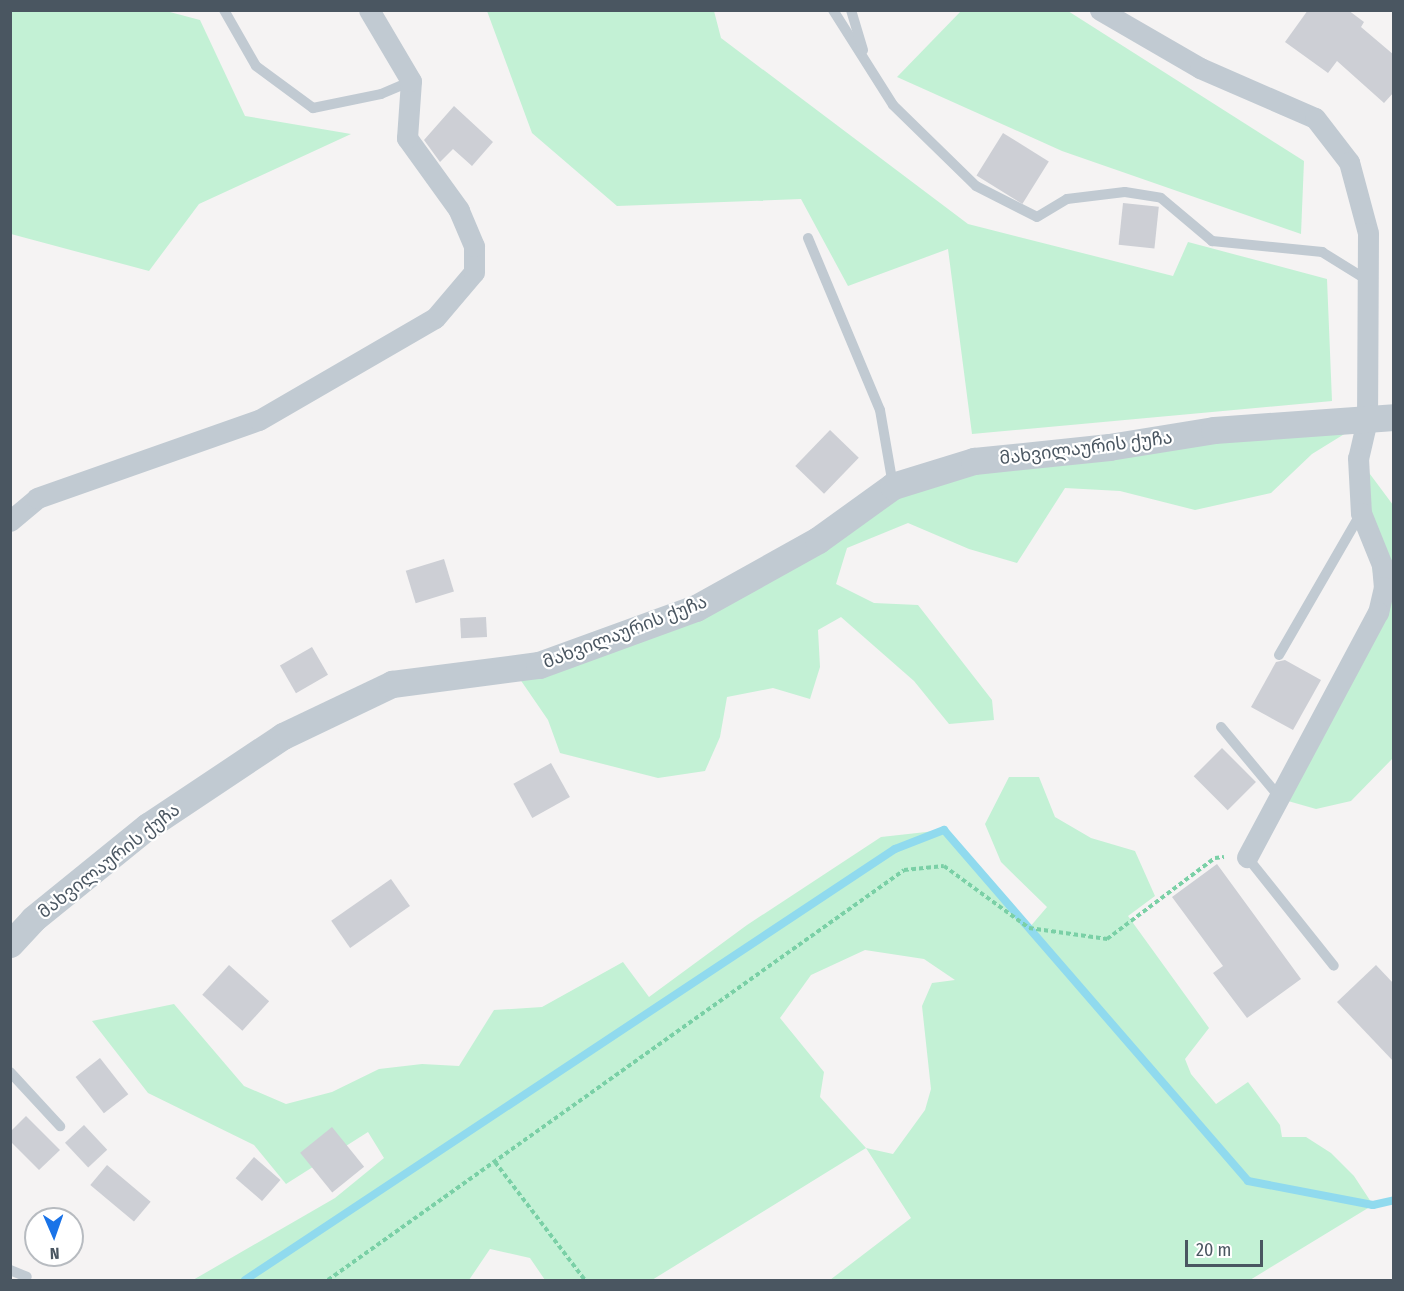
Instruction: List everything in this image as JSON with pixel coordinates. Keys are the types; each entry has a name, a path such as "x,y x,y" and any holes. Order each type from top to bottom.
{"street":[{"path":"10,520 37,498 259,420 435,318 474,272 474,246 459,210 407,138 411,81 369,10"},
{"path":"1100,10 1200,68 1315,118 1349,162 1368,233 1369,281 1380,418 1358,458 1361,513 1382,565 1384,587 1378,612 1281,799 1247,857"},
{"name":"მახვილაურის ქუჩა","path":"10,944 33,919 148,826 283,736 392,684 539,666 696,608 818,540 893,486 974,461 1109,447 1214,430 1380,418"}],"lane":[{"path":"224,10 256,66 313,108 381,94 411,81"},
{"path":"833,10 893,105 976,186 1036,217 1067,199 1125,192 1161,198 1212,241 1322,252 1369,281"},
{"path":"851,10 867,64"},
{"path":"808,238 880,410 893,486"},
{"path":"1279,655 1361,513"},
{"path":"1221,727 1281,799"},
{"path":"1247,857 1334,966"},
{"path":"10,1072 60,1126"},
{"path":"10,1270 27,1277"}],"path":[{"path":"328,1281 904,870 944,866 1029,928 1107,939 1215,858 1247,857"},
{"path":"495,1162 585,1281"}],"green space":[{"path":"962,10 1068,11 1304,161 1301,234 1062,151 897,77"},
{"path":"10,11 166,11 200,20 245,116 351,134 199,204 149,271 11,234"},
{"path":"487,11 714,11 721,38 968,224 1173,276 1188,242 1327,279 1332,401 972,434 948,249 848,286 801,199 617,206 532,133"},
{"path":"1367,420 1312,454 1271,493 1195,510 1120,491 1065,488 1017,563 969,549 908,523 847,548 836,584 874,603 918,605 992,700 994,720 949,724 914,681 841,617 818,630 820,667 810,699 773,688 727,697 720,737 705,771 658,778 560,753 548,720 513,669 695,608 893,486"},
{"path":"1358,458 1393,505 1393,758 1351,801 1316,809 1281,799 1378,612"},
{"path":"1009,777 1039,777 1055,817 1091,838 1135,851 1155,896 1128,916 1209,1028 1185,1059 1191,1074 1216,1104 1248,1082 1280,1125 1282,1137 1306,1137 1331,1153 1354,1176 1373,1205 1250,1280 830,1280 911,1218 866,1148 652,1280 545,1280 530,1258 490,1249 469,1280 193,1280 335,1198 384,1158 368,1132 286,1184 254,1145 148,1093 92,1021 174,1004 244,1086 286,1104 332,1092 379,1069 422,1064 459,1066 494,1010 542,1007 623,962 649,997 747,925 881,837 944,830 1029,928 1047,907 1001,862 985,824","holes":["865,950 924,959 955,980 932,983 922,1006 931,1089 925,1110 893,1154 866,1148 820,1097 824,1072 780,1018 811,975"]}],"building":[{"path":"1308,10 1348,10 1364,22 1361,27 1394,55 1394,92 1384,103 1337,61 1328,73 1285,42"},
{"path":"454,106 493,142 472,166 453,149 440,162 424,140"},
{"path":"1003,133 1049,162 1022,204 977,175"},
{"path":"1123,203 1159,207 1154,249 1119,245"},
{"path":"830,430 859,458 824,494 795,466"},
{"path":"444,559 454,592 416,603 406,571"},
{"path":"486,617 487,637 461,638 460,618"},
{"path":"312,647 328,675 296,693 280,666"},
{"path":"1285,660 1321,680 1293,730 1251,707 1276,662"},
{"path":"1222,748 1256,782 1228,810 1194,776"},
{"path":"551,763 570,797 532,818 513,784"},
{"path":"1217,864 1301,979 1247,1018 1213,973 1223,966 1172,897"},
{"path":"391,879 410,906 350,948 331,921"},
{"path":"229,965 269,1001 242,1031 202,995"},
{"path":"1376,965 1394,984 1394,1062 1337,1002"},
{"path":"100,1058 128,1094 104,1113 76,1077"},
{"path":"26,1116 60,1150 39,1170 10,1141 10,1132"},
{"path":"84,1125 107,1150 88,1168 65,1143"},
{"path":"332,1127 364,1167 332,1192 300,1153"},
{"path":"254,1157 280,1180 262,1201 236,1178"},
{"path":"107,1165 151,1202 134,1222 90,1185"}],"waterway":[{"path":"245,1280 895,849 944,830 1248,1181 1373,1205 1394,1200"}]}
